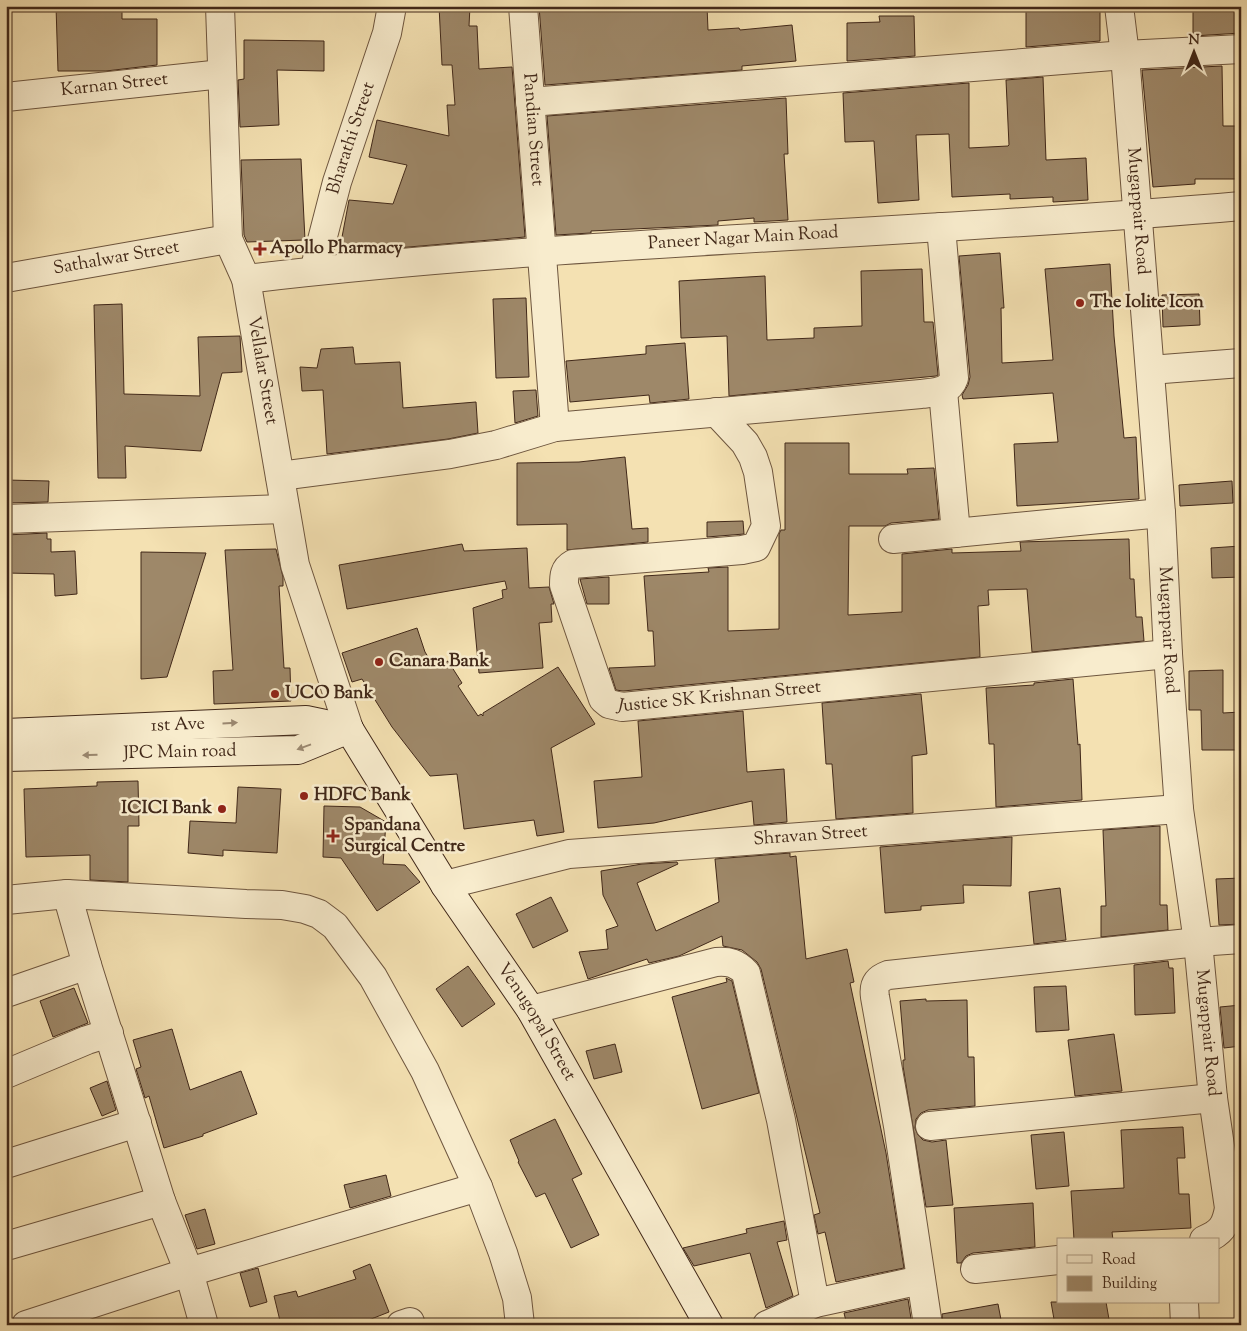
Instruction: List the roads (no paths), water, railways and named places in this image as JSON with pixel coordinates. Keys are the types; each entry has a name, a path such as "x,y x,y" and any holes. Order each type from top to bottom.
{"street":[{"name":"Vellalar Street","path":"220,6 228,239 246,279 295,565 349,729"},
{"name":"Bharathi Street","path":"314,271 337,182 387,33 392,6"},
{"name":"Pandian Street","path":"523,6 555,427"},
{"name":"Mugappair Road","path":"1119,6 1125,55 1161,514 1168,654 1179,809 1198,942 1213,1098 1229,1208 1227,1221 1219,1231 1207,1238"},
{"path":"530,102 1125,55 1241,49"},
{"name":"Karnan Street","path":"6,97 222,74"},
{"name":"Paneer Nagar Main Road","path":"246,279 314,271 541,253 1138,215 1241,206"},
{"path":"280,476 450,454 496,444 555,427 943,391 949,388 954,378 941,228"},
{"name":"Sathalwar Street","path":"6,278 228,239"},
{"path":"1150,370 1241,363"},
{"path":"943,391 956,533"},
{"name":"Justice SK Krishnan Street","path":"716,412 745,443 753,457 758,472 766,526 756,547 742,550 573,564 565,572 564,585 604,699 609,704 622,707 1168,654"},
{"path":"6,519 285,509"},
{"path":"893,539 1161,514"},
{"name":"1st Ave","path":"6,733 306,720 349,729"},
{"name":"JPC Main road","path":"6,757 298,750 349,729"},
{"name":"Venugopal Street","path":"349,729 445,885 531,1010 708,1325"},
{"name":"Shravan Street","path":"445,885 569,854 1179,809"},
{"path":"67,894 161,1201 189,1272 204,1325"},
{"path":"6,900 67,894 282,905 305,909 319,914 335,926 373,977 425,1071 478,1187 503,1253 517,1298 520,1325"},
{"path":"928,1325 898,1126 875,996 875,984 879,978 888,975 1241,939"},
{"path":"531,1010 716,962 732,962 746,973 781,1120 815,1303"},
{"path":"6,993 88,965"},
{"path":"6,1074 108,1033"},
{"path":"930,1126 1213,1098"},
{"path":"6,1164 137,1123"},
{"path":"26,1325 189,1272 478,1187"},
{"path":"6,1246 161,1201"},
{"path":"975,1269 1057,1260"},
{"path":"768,1325 815,1303 921,1280"},
{"path":"1184,1304 1185,1325"}],"place":[{"name":"Apollo Pharmacy","path":"260,249"},
{"name":"The Iolite Icon","path":"1080,303"},
{"name":"Canara Bank","path":"379,662"},
{"name":"UCO Bank","path":"275,694"},
{"name":"HDFC Bank","path":"304,796"},
{"name":"ICICI Bank","path":"222,809"},
{"name":"Spandana Surgical Centre","path":"333,836"}]}
